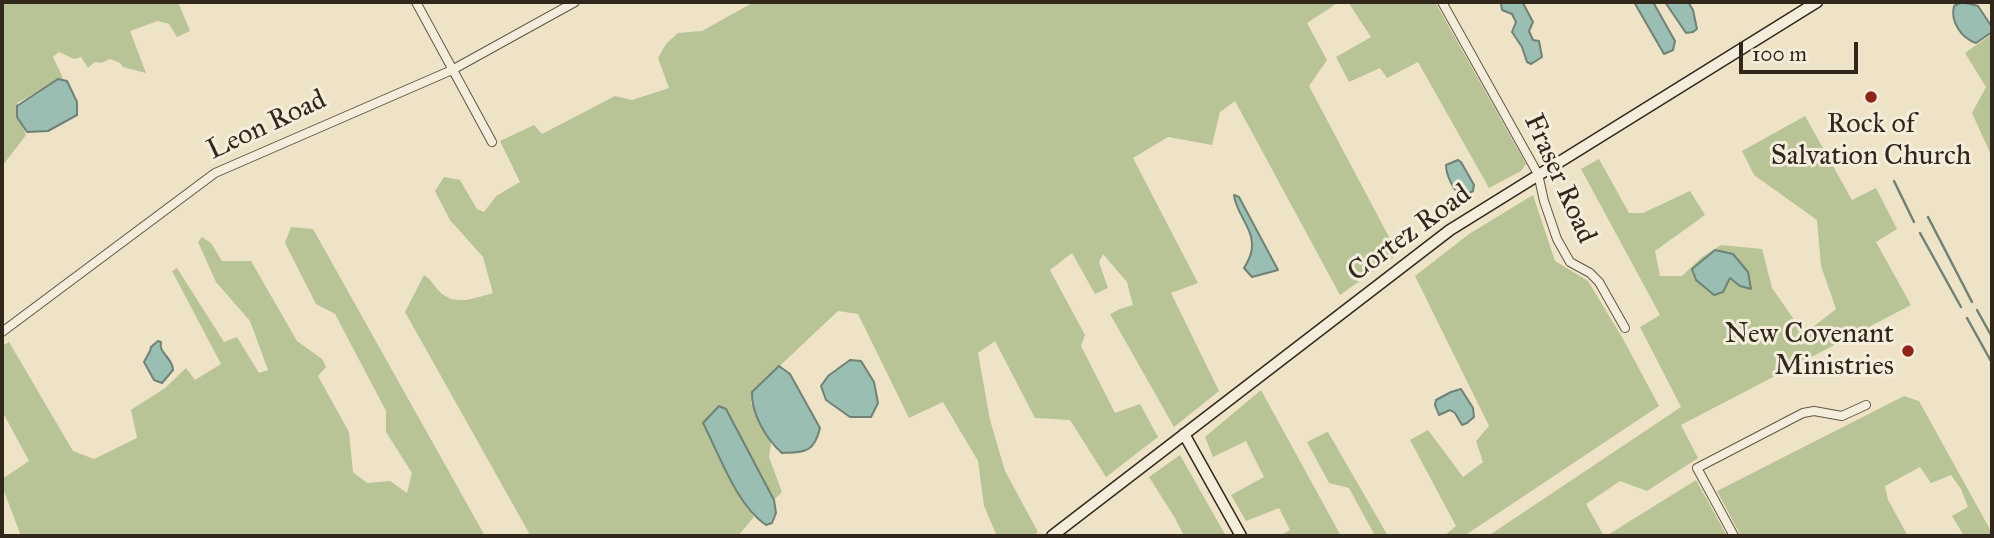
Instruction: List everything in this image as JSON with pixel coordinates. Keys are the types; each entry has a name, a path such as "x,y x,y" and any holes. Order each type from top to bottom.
{"street":[{"path":"416,2 492,142"},
{"name":"Leon Road","path":"2,332 215,173 452,70 575,2"},
{"name":"Fraser Road","path":"1442,2 1538,174 1557,239 1570,262 1590,273 1599,282 1625,328"},
{"name":"Cortez Road","path":"1052,536 1450,230 1817,2"},
{"path":"1734,536 1697,468 1803,413 1814,411 1842,416 1866,405"},
{"path":"1184,434 1241,536"}],"green space":[{"path":"2,2 178,2 190,31 177,37 169,24 158,21 130,31 146,73 123,67 110,59 101,63 95,62 88,68 81,57 74,59 59,52 53,57 63,78 17,103 19,118 26,135 3,165"},
{"path":"754,2 1339,2 1307,23 1327,60 1309,86 1398,254 1340,295 1235,101 1220,112 1212,145 1168,137 1133,158 1198,283 1171,293 1219,391 1174,427 1110,314 1133,305 1127,282 1103,254 1099,262 1108,288 1095,294 1072,253 1050,270 1085,335 1081,346 1115,413 1140,404 1158,437 1106,477 1070,420 1035,418 995,341 978,353 990,420 1005,471 1038,532 1032,536 997,536 984,506 978,461 943,402 909,418 858,314 838,311 752,392 751,403 771,443 769,457 782,492 774,500 726,409 742,501 754,517 738,536 527,536 529,533 405,312 424,275 451,299 465,300 493,293 483,257 450,220 435,191 444,177 460,180 477,209 484,212 496,196 520,182 500,141 534,125 542,134 615,96 632,100 669,88 658,58 666,44 678,33 702,31"},
{"path":"1348,2 1435,2 1526,164 1521,171 1489,188 1418,62 1387,78 1380,68 1349,82 1336,57 1371,37"},
{"path":"1992,34 1992,157 1972,113 1986,87 1965,53"},
{"path":"1805,116 1852,200 1876,188 1897,229 1876,242 1911,305 1681,425 1698,458 1647,491 1620,481 1586,504 1604,536 1488,536 1681,407 1640,327 1660,315 1581,169 1599,159 1629,213 1643,213 1690,191 1705,215 1655,251 1660,276 1682,276 1702,257 1721,245 1762,249 1772,288 1804,334 1836,309 1821,266 1817,220 1754,175 1742,151"},
{"path":"1533,195 1555,261 1588,281 1659,406 1464,536 1444,536 1456,526 1410,440 1428,430 1463,477 1483,462 1476,441 1489,426 1415,276 1469,234"},
{"path":"291,227 313,229 485,536 21,536 2,486 2,479 29,461 2,411 2,346 9,342 73,451 94,459 137,438 131,410 165,388 186,368 195,380 221,364 172,271 177,268 224,342 237,337 259,373 268,370 250,321 216,282 198,242 202,237 211,243 222,261 251,261 297,341 322,359 326,367 318,376 349,432 353,472 367,483 390,481 407,493 412,473 386,432 386,411 335,314 316,304 285,243"},
{"path":"1261,390 1341,536 1279,536 1290,530 1279,508 1246,521 1231,495 1264,477 1246,441 1213,457 1205,437"},
{"path":"1904,396 1919,401 1992,536 1964,536 1952,516 1968,507 1961,489 1951,475 1931,483 1920,467 1885,486 1888,500 1908,536 1741,536 1717,491"},
{"path":"1328,432 1388,536 1375,536 1349,488 1329,483 1307,442"},
{"path":"1180,455 1226,536 1184,536 1149,477"},
{"path":"1696,480 1727,536 1606,536"}],"water":[{"path":"1503,2 1523,3 1533,22 1529,31 1533,40 1539,41 1542,57 1531,64 1527,62 1522,47 1512,32 1516,22 1512,14 1502,10"},
{"path":"1634,2 1653,2 1675,41 1673,50 1664,54"},
{"path":"1665,2 1688,2 1693,10 1697,29 1686,33"},
{"path":"1962,2 1978,6 1992,27 1992,32 1976,43 1966,37 1955,23 1954,6"},
{"path":"58,79 67,81 77,102 77,115 48,131 27,132 17,117 17,106"},
{"path":"1458,160 1474,185 1473,191 1462,197 1453,187 1446,169 1446,165"},
{"path":"1234,195 1239,197 1278,270 1252,277 1244,268 1251,253 1251,237"},
{"path":"1715,250 1733,254 1748,272 1751,289 1740,286 1730,278 1723,292 1714,295 1696,280 1692,269"},
{"path":"158,341 161,342 173,370 162,383 154,380 144,362 151,347"},
{"path":"850,360 861,361 874,382 878,403 871,417 850,417 826,400 821,386 828,376"},
{"path":"779,366 790,374 820,428 815,442 803,451 782,453 765,433 754,408 752,392"},
{"path":"1461,389 1473,408 1474,417 1462,425 1450,410 1439,415 1435,405 1436,400"},
{"path":"719,406 726,409 774,500 776,513 772,523 766,525 746,505 703,423"}],"waterway":[{"path":"1894,181 1914,222"},
{"path":"1928,217 1972,302"},
{"path":"1920,233 1961,307"},
{"path":"1977,310 1992,337"},
{"path":"1967,318 1992,363"}],"place":[{"name":"Rock of Salvation Church","path":"1871,97"},
{"name":"New Covenant Ministries","path":"1908,351"}]}
